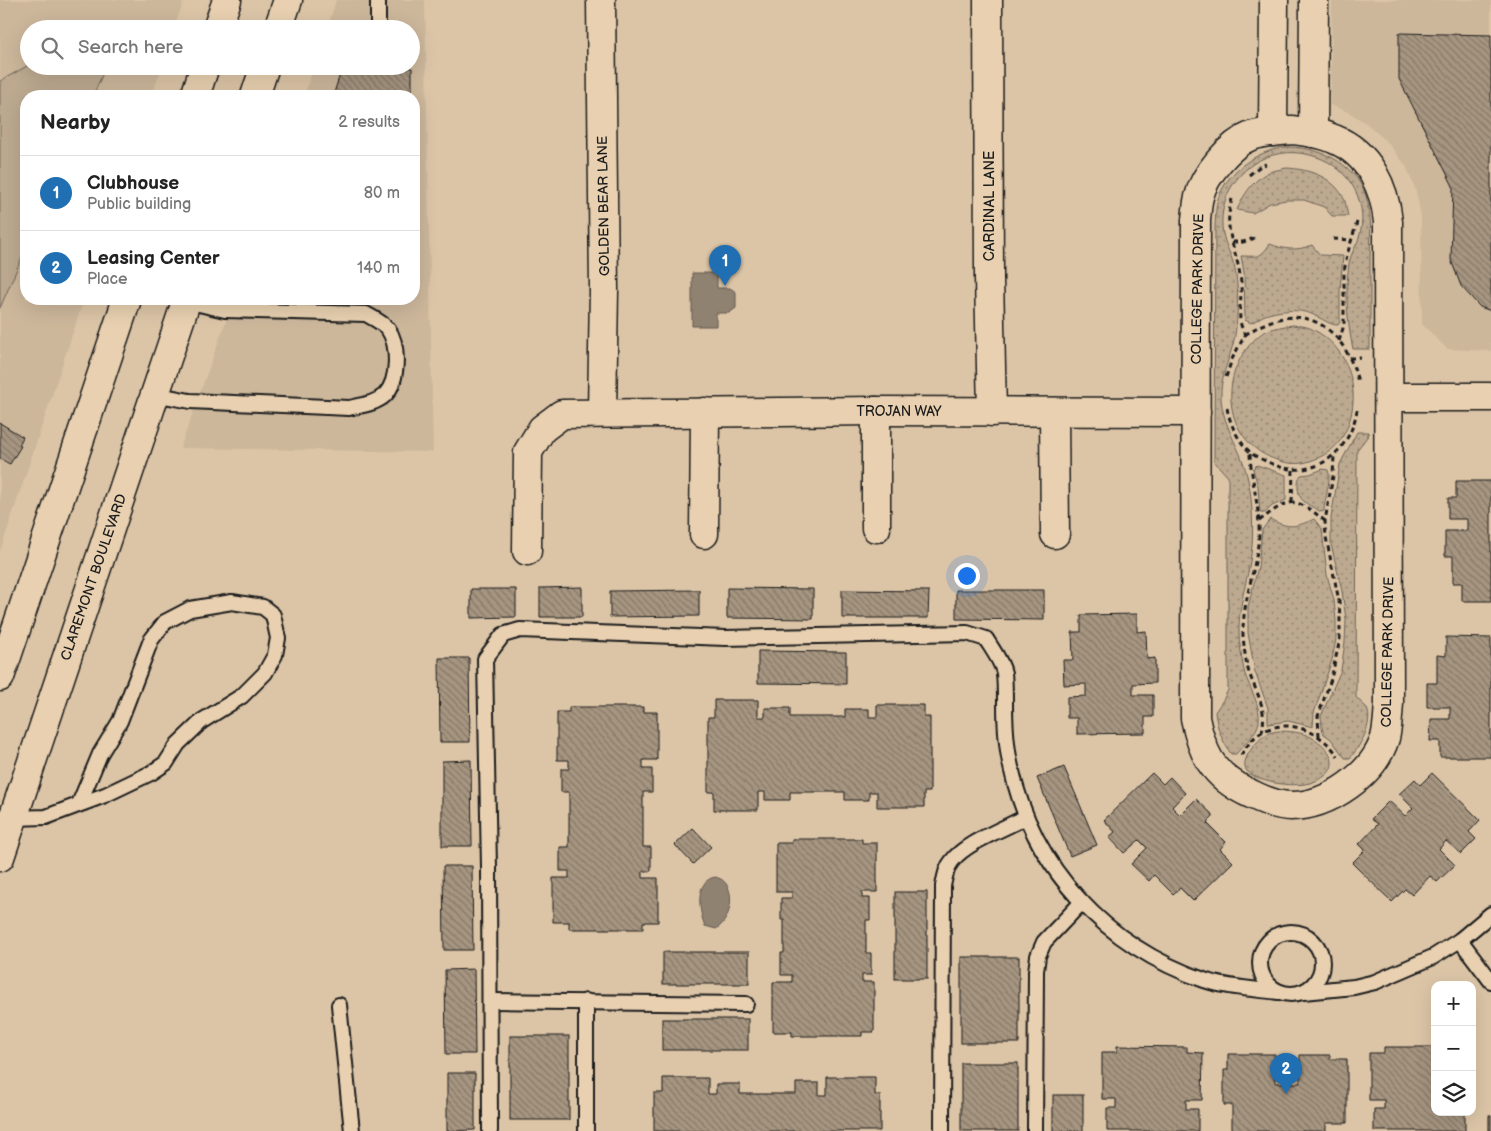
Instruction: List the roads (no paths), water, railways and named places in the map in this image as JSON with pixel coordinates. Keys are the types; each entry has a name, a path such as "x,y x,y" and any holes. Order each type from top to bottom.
{"street":[{"path":"220,20 227,0"},
{"path":"281,20 288,0"},
{"name":"GOLDEN BEAR LANE","path":"601,0 604,290 602,413"},
{"name":"CARDINAL LANE","path":"988,0 989,278 992,412"},
{"path":"1273,132 1274,0"},
{"path":"1313,133 1314,0"},
{"path":"197,90 202,75"},
{"path":"257,90 262,75"},
{"name":"COLLEGE PARK DRIVE","path":"1293,130 1313,133 1336,139 1356,152 1371,168 1382,189 1386,204 1388,222 1389,397 1388,724 1385,739 1376,756 1365,771 1354,781 1342,790 1329,796 1307,804 1291,806 1258,798 1224,778 1206,754 1199,739 1195,718 1196,220 1199,195 1210,173 1230,150 1250,137 1273,132 1293,130"},
{"path":"0,677 125,305"},
{"name":"CLAREMONT BOULEVARD","path":"0,857 184,305"},
{"path":"1389,397 1491,397"},
{"path":"876,411 876,528"},
{"name":"TROJAN WAY","path":"527,551 528,452 542,429 562,414 876,411 1196,412"},
{"path":"704,534 705,412"},
{"path":"1054,412 1055,534"}],"lane":[{"path":"378,0 378,20"},
{"path":"154,394 190,401 349,408 372,403 385,394 394,379 396,345 388,329 366,314 225,310 206,305"},
{"path":"13,818 46,817 105,795 151,773 166,763 178,744 202,721 242,696 265,673 274,655 278,638 273,615 263,607 232,602 190,609 165,622 151,640 120,721 100,754 79,804"},
{"path":"490,1131 489,857 485,659 503,636 520,630 725,638 967,634 986,639 1004,671 1006,739 1016,791 1026,817 1057,874 1082,902 1114,932 1137,949 1168,966 1205,981 1291,994 1354,987 1375,982 1433,957 1460,940 1491,914"},
{"path":"942,1131 943,896 945,874 951,862 962,850 1026,817"},
{"path":"1035,1131 1036,971 1038,956 1044,942 1082,902"},
{"path":"1279,992 1268,985 1261,975 1260,956 1268,940 1279,933 1291,931 1303,933 1314,940 1320,950 1323,963 1317,980 1303,992"},
{"path":"1460,940 1491,981"},
{"path":"490,1001 746,1004"},
{"path":"586,1001 586,1131"},
{"path":"339,1005 352,1131"}],"place":[{"name":"Clubhouse","path":"725,286"},
{"name":"Leasing Center","path":"1286,1094"}]}
